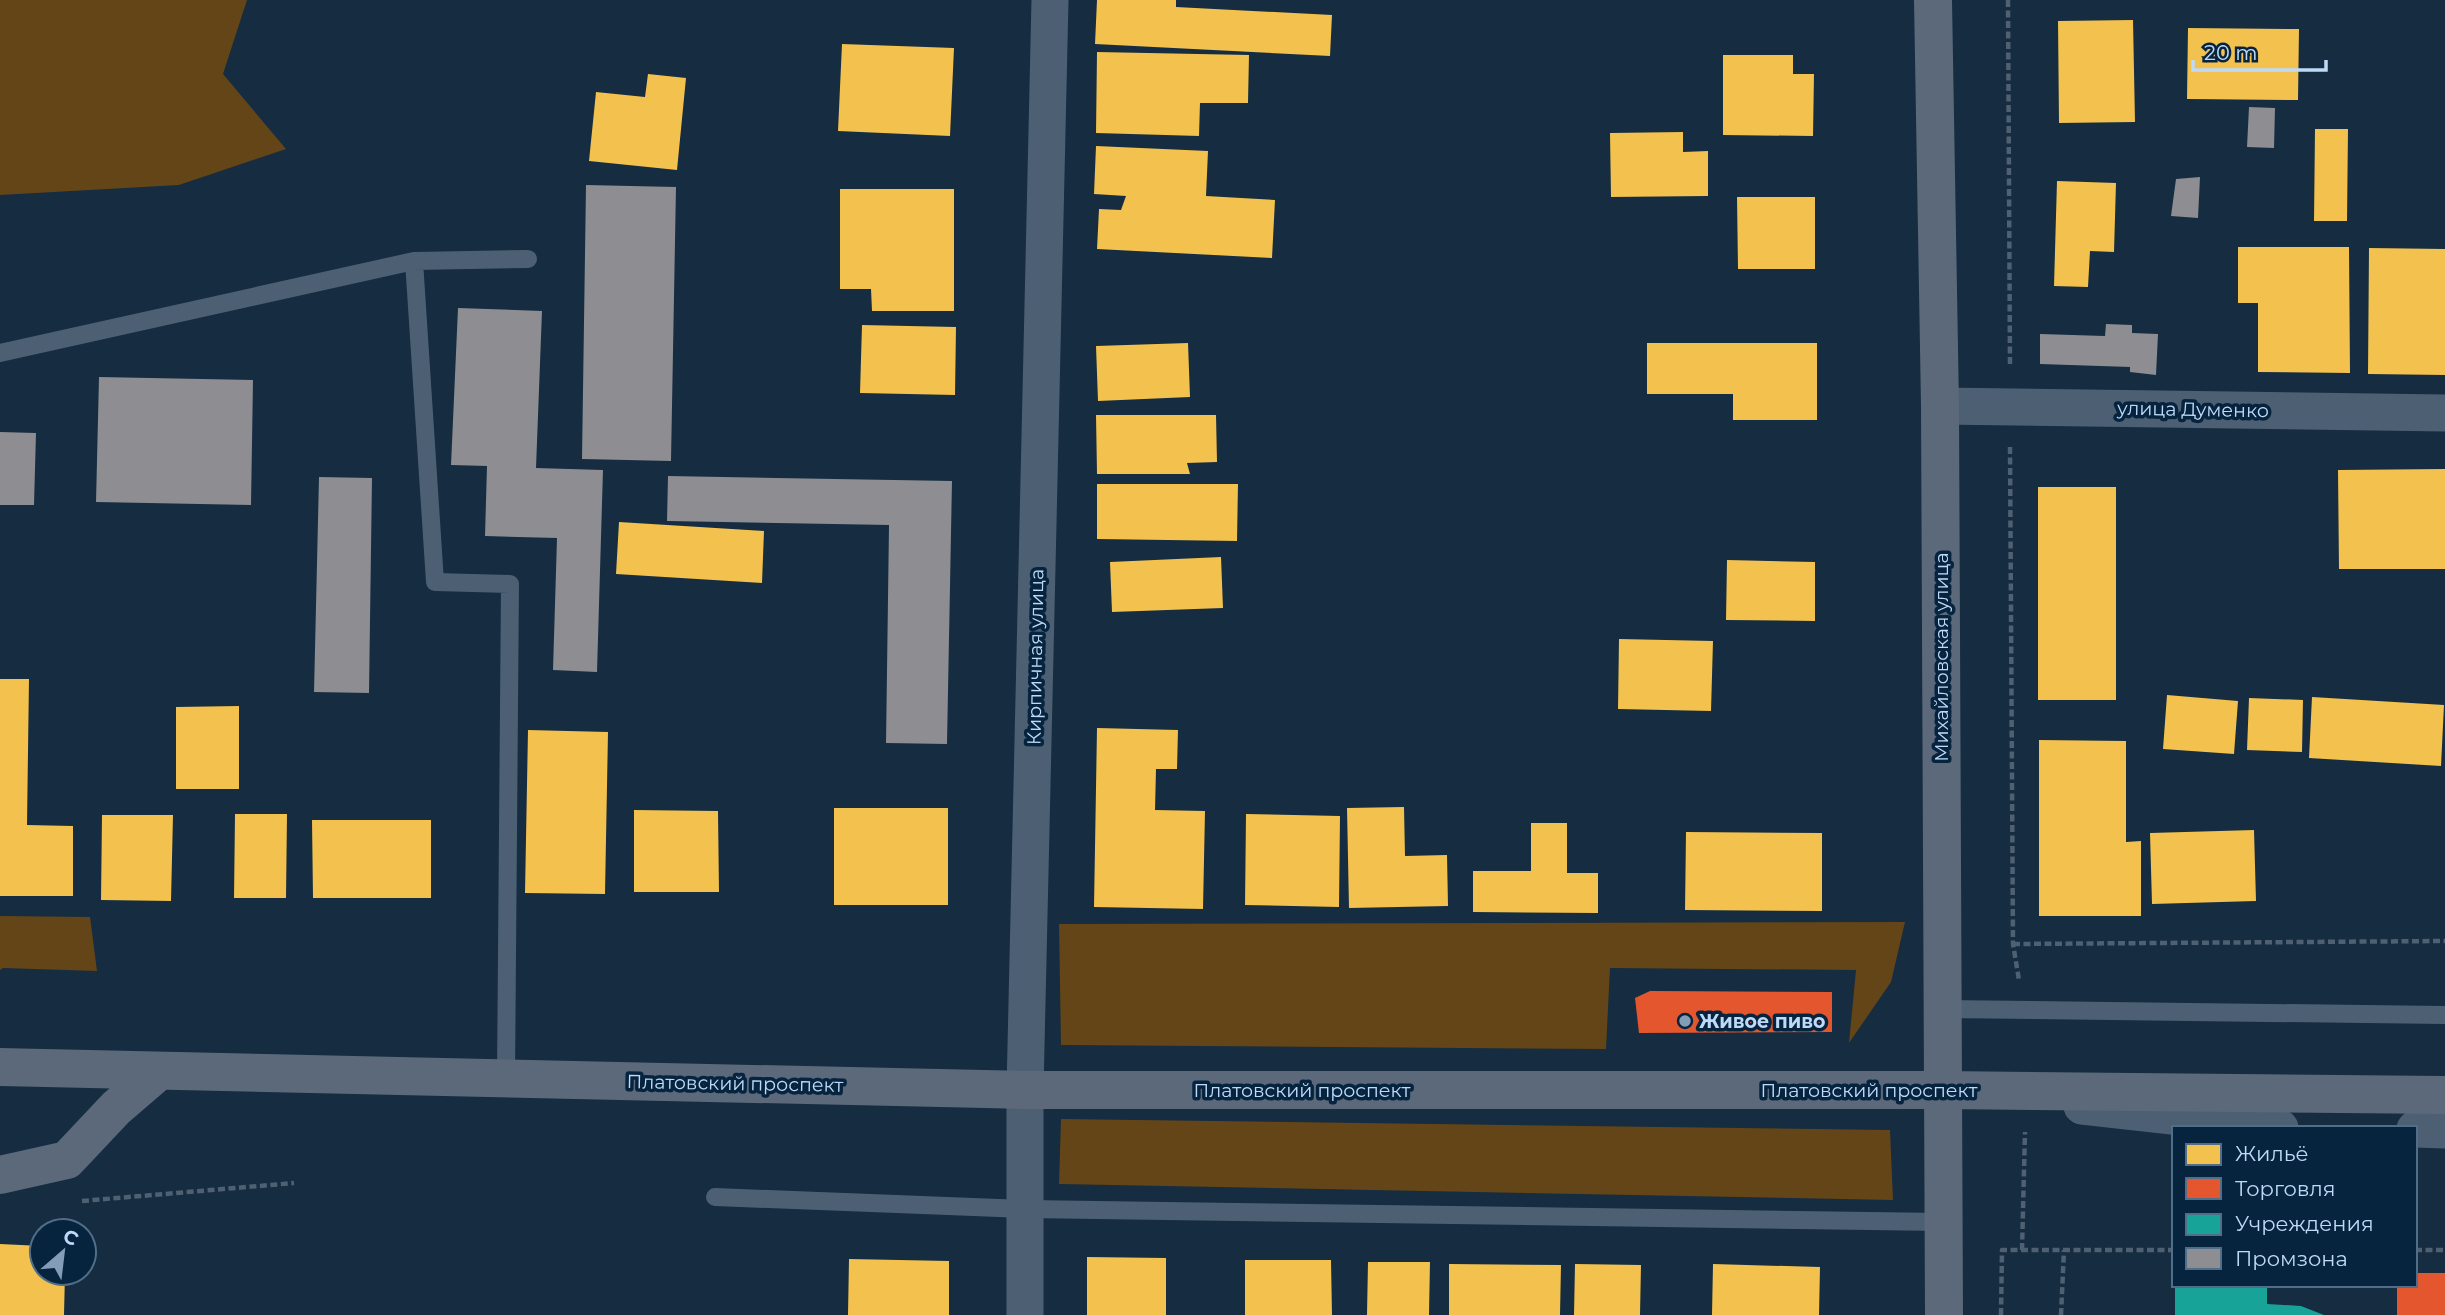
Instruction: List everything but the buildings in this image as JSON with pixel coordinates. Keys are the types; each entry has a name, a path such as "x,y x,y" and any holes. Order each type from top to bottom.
{"main road":[{"name":"Михайловская улица","path":"1933,0 1940,406 1944,1315"},
{"name":"Платовский проспект","path":"0,1067 1025,1090 1942,1090 2445,1096"},
{"path":"0,1175 67,1160 116,1108 159,1071"}],"street":[{"name":"Кирпичная улица","path":"1025,1315 1025,1090 1050,0"},
{"name":"улица Думенко","path":"1940,406 2445,412"},
{"path":"1942,1090 2262,1126"},
{"path":"2417,1129 2445,1130"}],"lane":[{"path":"0,353 414,261 528,259"},
{"path":"414,261 435,582 510,584 506,1079"},
{"path":"1942,1009 2445,1015"},
{"path":"715,1197 1026,1209 1943,1222"}],"path":[{"path":"2008,0 2012,944 2024,1010"},
{"path":"2012,944 2445,941"},
{"path":"2022,1250 2026,1100"},
{"path":"76,1201 293,1183"},
{"path":"2001,1315 2002,1250 2172,1250"},
{"path":"2061,1315 2064,1250"},
{"path":"2417,1250 2445,1251"}],"shaded area":[{"path":"0,0 247,0 223,74 286,149 179,185 0,195"},
{"path":"0,916 90,917 97,971 0,970"},
{"path":"1905,922 1891,982 1849,1043 1856,970 1610,968 1606,1049 1061,1045 1059,924"},
{"path":"1061,1119 1890,1130 1893,1200 1059,1184"}],"place":[{"name":"Живое пиво","path":"1685,1021"}]}
